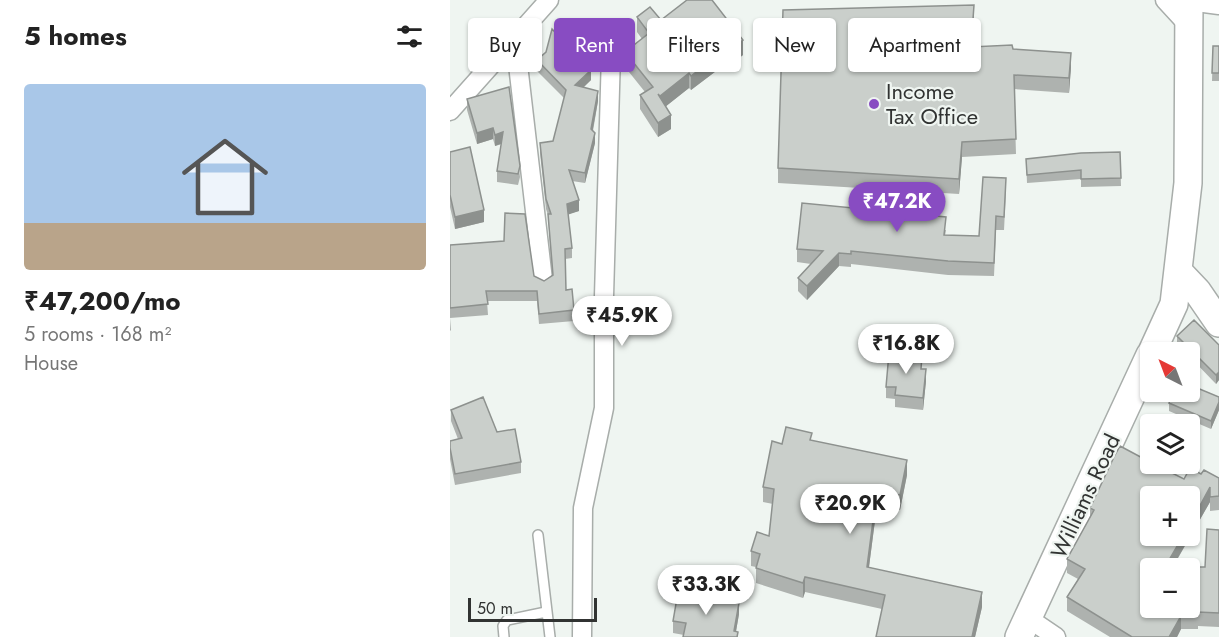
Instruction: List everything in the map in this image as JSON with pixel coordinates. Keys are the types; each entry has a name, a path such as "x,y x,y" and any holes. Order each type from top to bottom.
{"street":[{"path":"533,18 549,0"},
{"path":"1183,7 1219,5"},
{"name":"Williams Road","path":"1157,342 1174,304 1188,183 1183,7"},
{"path":"450,111 485,72"},
{"path":"519,72 543,280"},
{"path":"582,637 583,508 604,408 604,296 610,72"},
{"path":"1178,272 1197,291 1219,323"},
{"name":"Williams Road","path":"1023,627 1140,377"},
{"path":"1023,627 1056,637"}],"lane":[{"path":"538,535 550,637"},
{"path":"504,637 503,626 507,620 546,612"}],"building":[{"path":"687,0 712,0 726,18 664,18"},
{"name":"Income Tax Office","path":"974,5 973,18 848,18 848,72 981,72 981,47 1012,45 1013,49 1071,53 1069,78 1014,75 1016,139 962,142 959,179 778,168 781,72 836,72 836,18 783,18 783,10"},
{"path":"650,7 659,18 647,18 647,30 637,17"},
{"path":"552,29 554,31 554,72 589,72 575,85 598,91 591,129 595,133 585,173 569,170 579,200 567,204 572,248 565,249 566,290 572,289 574,310 539,314 537,291 486,291 488,304 450,308 450,245 504,241 505,213 525,214 534,276 544,281 553,275 548,214 551,214 546,199 540,143 553,141 566,90 542,65 542,56 546,52"},
{"path":"647,35 647,72 696,72 691,76 689,73 660,96 658,94 671,115 658,123 640,95 653,87 635,64 635,44"},
{"path":"1213,46 1219,46 1219,73 1212,73"},
{"path":"509,87 520,166 518,174 497,171 503,132 495,135 493,128 477,133 467,99"},
{"path":"470,147 484,210 455,217 450,195 450,152"},
{"path":"1120,152 1121,178 1081,179 1081,170 1027,175 1026,159 1081,153"},
{"path":"983,177 1006,178 1004,217 996,216 994,263 948,261 851,251 851,254 839,253 807,286 798,278 823,251 797,249 802,203 946,217 944,235 979,236"},
{"path":"1194,320 1219,345 1219,372 1216,375 1200,359 1200,342 1183,342 1177,336"},
{"path":"889,353 922,356 921,369 926,369 923,398 895,395 896,387 886,387"},
{"path":"1200,389 1219,397 1211,421 1200,416 1200,414 1169,403 1200,402"},
{"path":"483,397 497,432 515,429 521,462 455,474 450,441 462,438 451,410"},
{"path":"786,427 812,433 810,440 907,460 900,495 877,490 867,567 982,592 972,637 876,637 885,595 805,577 803,583 756,568 760,554 751,551 757,532 769,536 774,489 763,487 772,441 782,444"},
{"path":"1120,446 1140,457 1140,474 1174,474 1184,479 1187,474 1201,474 1204,470 1219,478 1219,496 1210,497 1210,487 1200,506 1200,486 1140,486 1140,546 1177,546 1170,558 1140,558 1140,618 1180,618 1169,637 1132,637 1067,597 1085,569 1067,559 1094,510 1090,508"},
{"path":"1207,529 1219,530 1219,613 1200,612 1200,567 1205,567"},
{"path":"678,592 739,603 734,631 738,632 737,637 683,637 686,623 673,621"}],"place":[{"name":"Income Tax Office","path":"874,104"}]}
